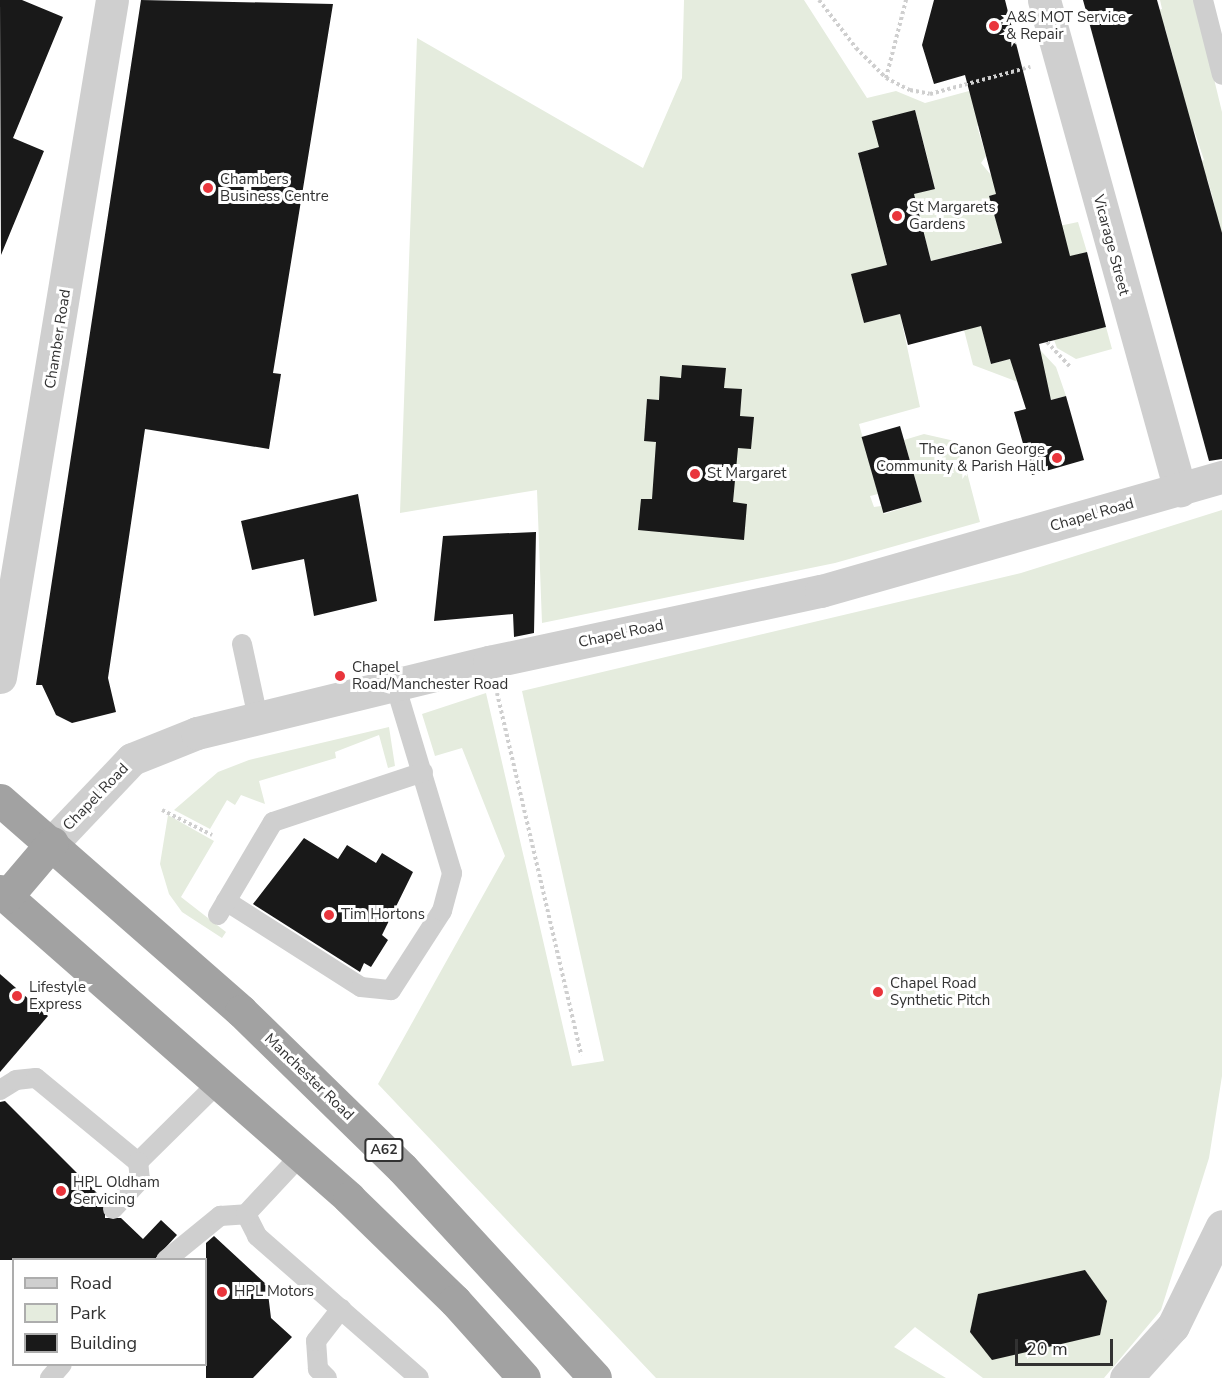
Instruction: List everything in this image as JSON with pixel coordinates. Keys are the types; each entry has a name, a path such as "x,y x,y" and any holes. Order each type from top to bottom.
{"highway":[{"name":"Manchester Road","path":"0,800 216,988 402,1168 595,1378"},
{"path":"52,843 2,897 301,1155 455,1301 524,1378"}],"street":[{"name":"Chamber Road","path":"0,677 5,619 112,0"},
{"name":"Vicarage Street","path":"1044,0 1180,490"},
{"name":"Chapel Road","path":"52,843 132,759 198,733 396,688 489,662 821,591 1222,477"},
{"path":"1126,1378 1173,1326 1222,1226"}],"lane":[{"path":"1203,0 1222,75"},
{"path":"242,644 258,718"},
{"path":"396,688 423,772 452,873 450,891 391,990 361,987 222,908 273,822 423,772"},
{"path":"0,1090 16,1080 36,1078 138,1162 140,1180 113,1209"},
{"path":"138,1162 219,1082"},
{"path":"168,1258 220,1216 246,1214 301,1155"},
{"path":"246,1214 257,1236 419,1378"},
{"path":"327,1378 318,1369 316,1341 341,1310"},
{"path":"50,1378 61,1366"}],"path":[{"path":"819,0 886,78 930,94 1059,58"},
{"path":"886,78 906,0"},
{"path":"1047,342 1069,366"},
{"path":"494,680 581,1055"},
{"path":"162,810 212,835"}],"green space":[{"path":"684,0 804,0 867,98 896,91 925,103 969,91 991,121 977,126 986,156 981,163 991,175 1006,171 1012,190 989,196 1001,238 1078,222 1087,252 1031,267 1023,237 931,261 914,194 935,188 915,110 879,147 858,153 887,265 852,275 864,323 900,314 920,407 859,424 878,494 870,496 874,507 881,506 884,514 922,502 904,440 924,434 959,442 980,522 835,563 542,623 537,490 400,513 417,38 643,168 682,78"},
{"path":"1160,0 1195,0 1222,112 1222,234 1196,218 1216,212 1212,195 1207,178 1187,184 1182,167 1204,160 1194,130 1175,136 1174,60 1165,28 1141,15 1162,9"},
{"path":"978,313 991,364 1041,351 1056,367 1066,396 1051,400 1048,391 1023,399 1018,382 973,365 964,330"},
{"path":"1106,327 1112,349 1076,359 1057,348 1054,340"},
{"name":"Chapel Road Synthetic Pitch","path":"1222,510 1222,1076 1209,1158 1161,1310 1104,1378 983,1378 915,1327 894,1347 946,1378 656,1378 378,1084 505,856 462,748 435,756 422,714 486,693 572,1066 604,1061 522,691 1021,573"},
{"path":"389,727 395,766 388,768 379,735 335,752 336,758 259,781 265,804 241,795 235,805 227,800 210,829 174,810 218,772 249,760"},
{"path":"168,815 214,841 181,897 226,932 222,938 182,912 169,894 160,864"}],"building":[{"path":"0,0 22,0 63,17 13,138 44,151 1,255"},
{"name":"Chambers Business Centre","path":"141,0 333,4 273,373 281,374 269,449 145,429 108,678 116,712 72,723 56,715 42,685 36,685"},
{"path":"934,0 1005,0 1070,256 1087,252 1106,327 1039,344 1051,400 1066,396 1084,460 1032,475 1014,412 1026,409 1010,359 991,364 981,326 908,345 900,314 864,323 851,274 887,265 858,153 879,147 872,121 915,110 935,189 914,194 931,261 1002,243 989,196 996,194 965,75 934,84 922,45"},
{"path":"1083,0 1157,0 1222,233 1222,459 1209,461"},
{"name":"St Margaret","path":"682,365 726,368 724,388 742,389 740,416 754,417 751,449 738,448 733,502 747,504 744,540 638,530 641,499 652,499 656,442 644,441 647,399 659,400 660,376 681,378"},
{"path":"900,426 922,502 883,513 862,437"},
{"path":"358,494 377,601 314,616 304,559 252,570 241,521"},
{"path":"536,532 534,633 514,637 513,614 434,621 443,536"},
{"name":"Tim Hortons","path":"304,838 338,859 347,845 376,863 382,853 413,872 382,935 388,940 371,967 364,963 360,972 253,904"},
{"path":"0,974 48,1016 0,1072"},
{"path":"5,1101 105,1201 105,1218 121,1218 143,1239 161,1220 177,1235 156,1258 12,1258 12,1260 0,1260 0,1102"},
{"path":"214,1236 267,1285 271,1318 292,1337 253,1378 206,1378 206,1243"},
{"path":"1085,1270 1107,1301 1100,1335 992,1360 970,1332 978,1294"}],"place":[{"name":"A&S MOT Service & Repair","path":"994,26"},
{"name":"Chambers Business Centre","path":"208,188"},
{"name":"St Margarets Gardens","path":"897,216"},
{"name":"The Canon George Community & Parish Hall","path":"1057,458"},
{"name":"St Margaret","path":"695,474"},
{"name":"Chapel Road/Manchester Road","path":"340,676"},
{"name":"Tim Hortons","path":"329,915"},
{"name":"Chapel Road Synthetic Pitch","path":"878,992"},
{"name":"Lifestyle Express","path":"17,996"},
{"name":"HPL Oldham Servicing","path":"61,1191"},
{"name":"HPL Motors","path":"222,1292"}]}
